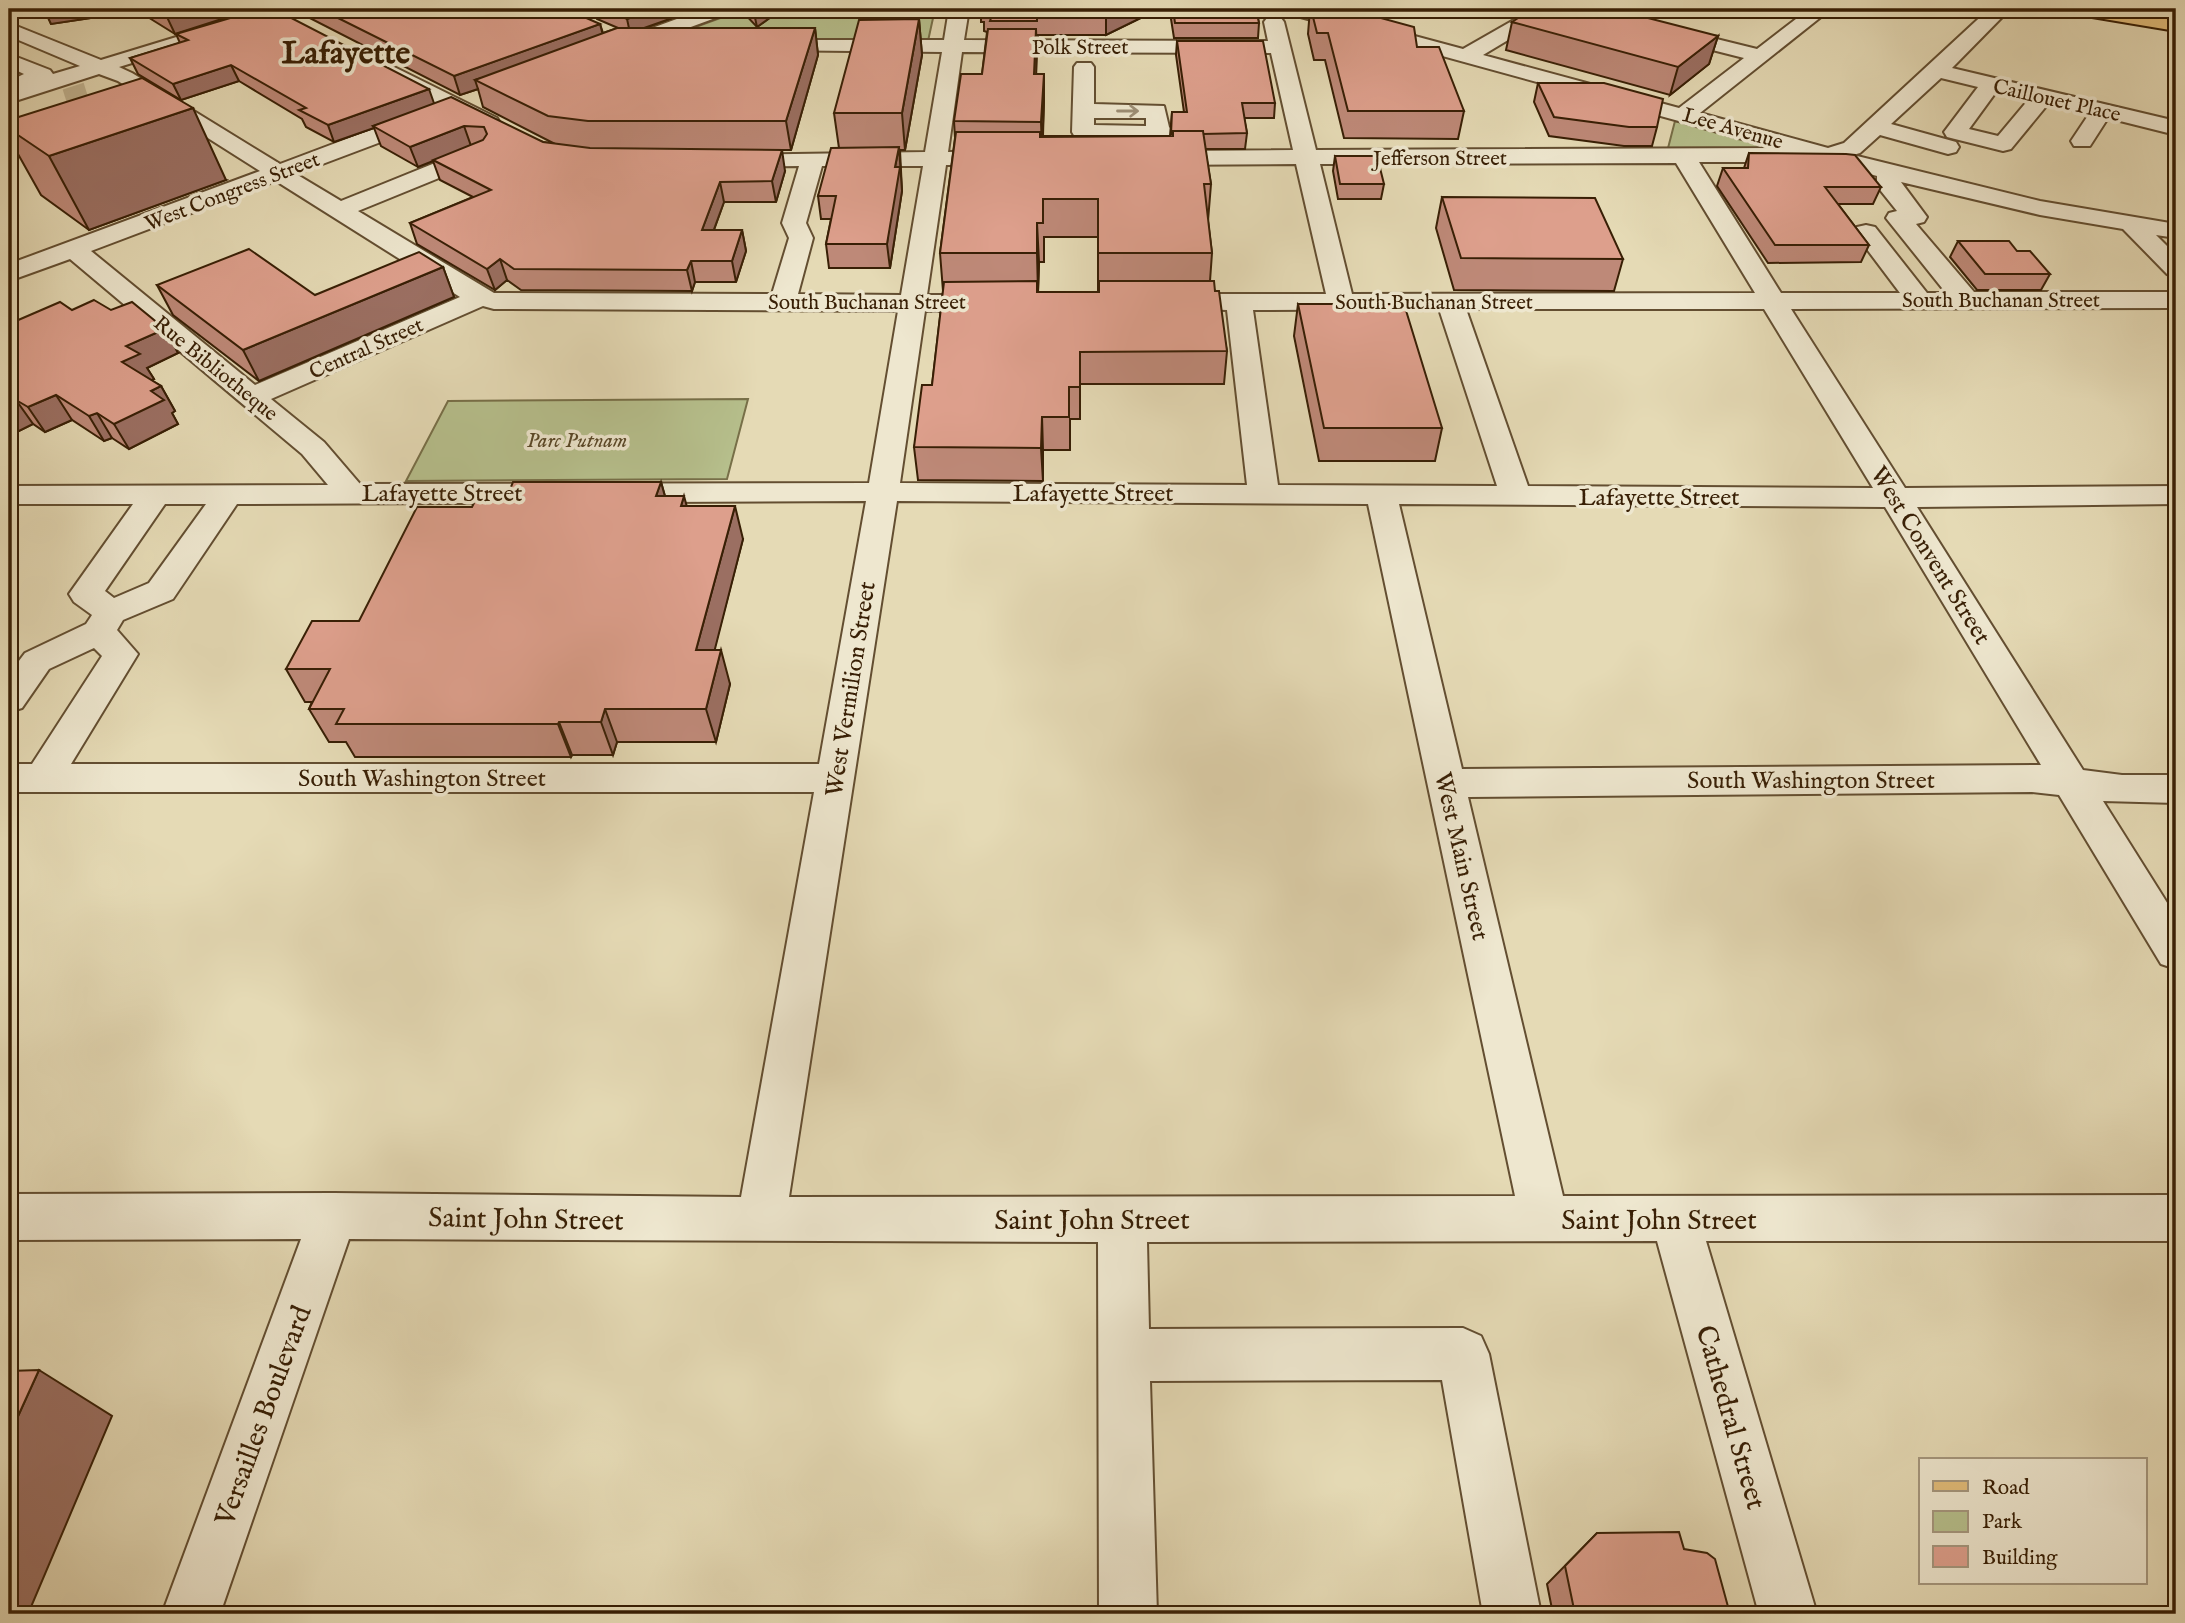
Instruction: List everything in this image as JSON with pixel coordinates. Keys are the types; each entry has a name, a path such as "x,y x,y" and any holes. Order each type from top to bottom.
{"main road":[{"path":"2080,9 2176,25"}],"street":[{"path":"629,43 722,9"},
{"name":"West Vermilion Street","path":"761,1220 883,492 958,9"},
{"path":"1275,9 1273,17 1279,47 1341,302"},
{"name":"Lee Avenue","path":"1293,9 1888,172 1974,193 2132,225 2176,231"},
{"path":"1468,55 1546,9"},
{"path":"1585,9 1581,11 1760,56"},
{"path":"1647,9 1780,41"},
{"path":"1684,115 1821,9"},
{"name":"Jefferson Street","path":"1084,67 1083,111 1156,111 1150,158 1684,158 1830,155 1852,148 2000,9"},
{"path":"9,87 42,83 114,83 284,14"},
{"name":"South Buchanan Street","path":"9,29 68,53 114,83 279,172 350,206 480,298 494,301 1021,303"},
{"path":"604,42 673,46"},
{"name":"Polk Street","path":"743,46 1279,47"},
{"path":"9,114 42,83 68,53"},
{"path":"350,206 391,212 493,150 456,106 361,56"},
{"name":"Caillouet Place","path":"1937,71 2176,128"},
{"path":"9,97 42,83"},
{"path":"1991,84 1955,132 2003,144 2043,96"},
{"name":"West Congress Street","path":"9,275 481,97"},
{"path":"2082,141 2102,111"},
{"path":"1876,127 1948,147"},
{"path":"704,160 1029,158"},
{"name":"West Convent Street","path":"1684,158 2176,952"},
{"path":"783,302 801,238 794,223 812,160"},
{"path":"1888,172 1889,186 1915,217 1898,218 1966,300"},
{"path":"2132,225 2176,269"},
{"path":"1297,226 1322,226"},
{"path":"1866,232 1920,301"},
{"name":"Rue Bibliotheque","path":"74,250 313,448 351,493"},
{"name":"Central Street","path":"252,397 480,298"},
{"name":"South Buchanan Street","path":"1143,303 2176,300"},
{"path":"1238,302 1264,494"},
{"path":"1450,302 1516,496"},
{"name":"Lafayette Street","path":"9,495 883,492 1896,498 2176,495"},
{"path":"9,699 37,661 162,591 229,493"},
{"path":"26,778 121,654 105,622 86,594 156,494"},
{"name":"West Main Street","path":"1381,494 1544,1218"},
{"name":"South Washington Street","path":"26,778 835,778"},
{"name":"South Washington Street","path":"1445,783 2032,778 2122,789 2176,789"},
{"name":"Saint John Street","path":"9,1217 333,1216 761,1220 2176,1218"},
{"name":"Versailles Boulevard","path":"191,1614 333,1216"},
{"path":"1122,1219 1128,1614"},
{"name":"Cathedral Street","path":"1675,1219 1788,1614"},
{"path":"1124,1355 1464,1354 1512,1614"}],"green space":[{"path":"745,9 935,9 928,41 670,41 668,37"},
{"path":"1675,121 1766,147 1765,151 1667,152"},
{"name":"Parc Putnam","path":"748,399 727,479 406,481 448,401"}],"building":[{"path":"156,9 188,9 166,15"},
{"path":"261,9 274,9 429,89 328,125 299,110 306,108 231,65 173,84 130,58 188,40 176,34"},
{"path":"320,9 439,9 450,14 466,9 566,9 600,24 454,76"},
{"path":"603,9 656,9 627,19"},
{"path":"984,9 1126,9 1106,18 990,21 991,18 983,15"},
{"path":"1173,9 1256,9 1259,23 1175,23"},
{"path":"1311,9 1348,9 1414,27 1417,47 1439,47 1464,111 1348,111 1328,33 1317,33"},
{"path":"1532,9 1613,9 1718,36 1678,67 1512,22"},
{"path":"919,19 902,113 834,113 859,20"},
{"path":"617,28 815,28 786,121 588,121 548,116 475,80"},
{"path":"988,29 1036,29 1034,74 1044,74 1041,122 954,121 961,74 982,74"},
{"path":"1177,41 1263,41 1275,103 1242,103 1247,133 1203,134 1203,131 1173,131 1171,134 1172,112 1187,112"},
{"path":"142,78 193,108 49,156 9,129 9,120"},
{"path":"1538,83 1604,83 1663,99 1657,127 1629,127 1554,117"},
{"path":"451,97 543,142 590,148 782,150 772,181 720,182 702,230 742,230 732,261 691,261 687,270 514,269 500,259 487,269 410,223 491,190 433,160 483,140 487,134 484,127 464,126 410,147 373,126"},
{"path":"1173,131 1203,131 1211,184 1204,184 1212,253 1098,253 1098,199 1043,199 1043,223 1037,223 1037,253 940,253 956,132 1040,132 1040,137 1173,136"},
{"path":"899,147 895,167 900,167 887,244 826,244 836,196 818,196 831,148"},
{"path":"1749,153 1855,155 1881,187 1825,187 1869,245 1775,245 1723,168 1748,168"},
{"path":"1335,156 1377,156 1384,184 1340,184"},
{"path":"1442,197 1595,198 1623,259 1461,258"},
{"path":"1958,241 2009,241 2017,251 2030,251 2050,274 1985,274"},
{"path":"249,249 315,295 419,252 443,267 243,350 157,285"},
{"path":"1037,281 1037,292 1099,292 1099,281 1214,281 1215,291 1219,291 1227,351 1080,352 1080,387 1069,387 1069,417 1042,417 1041,448 914,447 922,385 932,385 944,282"},
{"path":"94,300 111,310 132,302 165,329 126,346 140,354 122,362 161,386 151,391 164,400 114,424 97,413 89,416 56,395 28,407 16,400 9,403 9,324 60,302 72,310"},
{"path":"1298,304 1404,304 1442,428 1324,428"},
{"path":"513,482 661,482 656,496 684,496 681,506 735,506 696,650 721,650 706,709 605,709 601,722 558,724 336,724 344,709 309,709 330,669 286,669 312,621 359,621 417,507 472,507 476,499 506,499"},
{"path":"39,1370 9,1436 9,1371"},
{"path":"1679,1532 1684,1549 1707,1553 1715,1559 1730,1614 1575,1614 1565,1566 1597,1533"}],"tunnel":[{"path":"66,100 94,91"}],"district":[{"name":"Lafayette","path":"346,52"}]}
